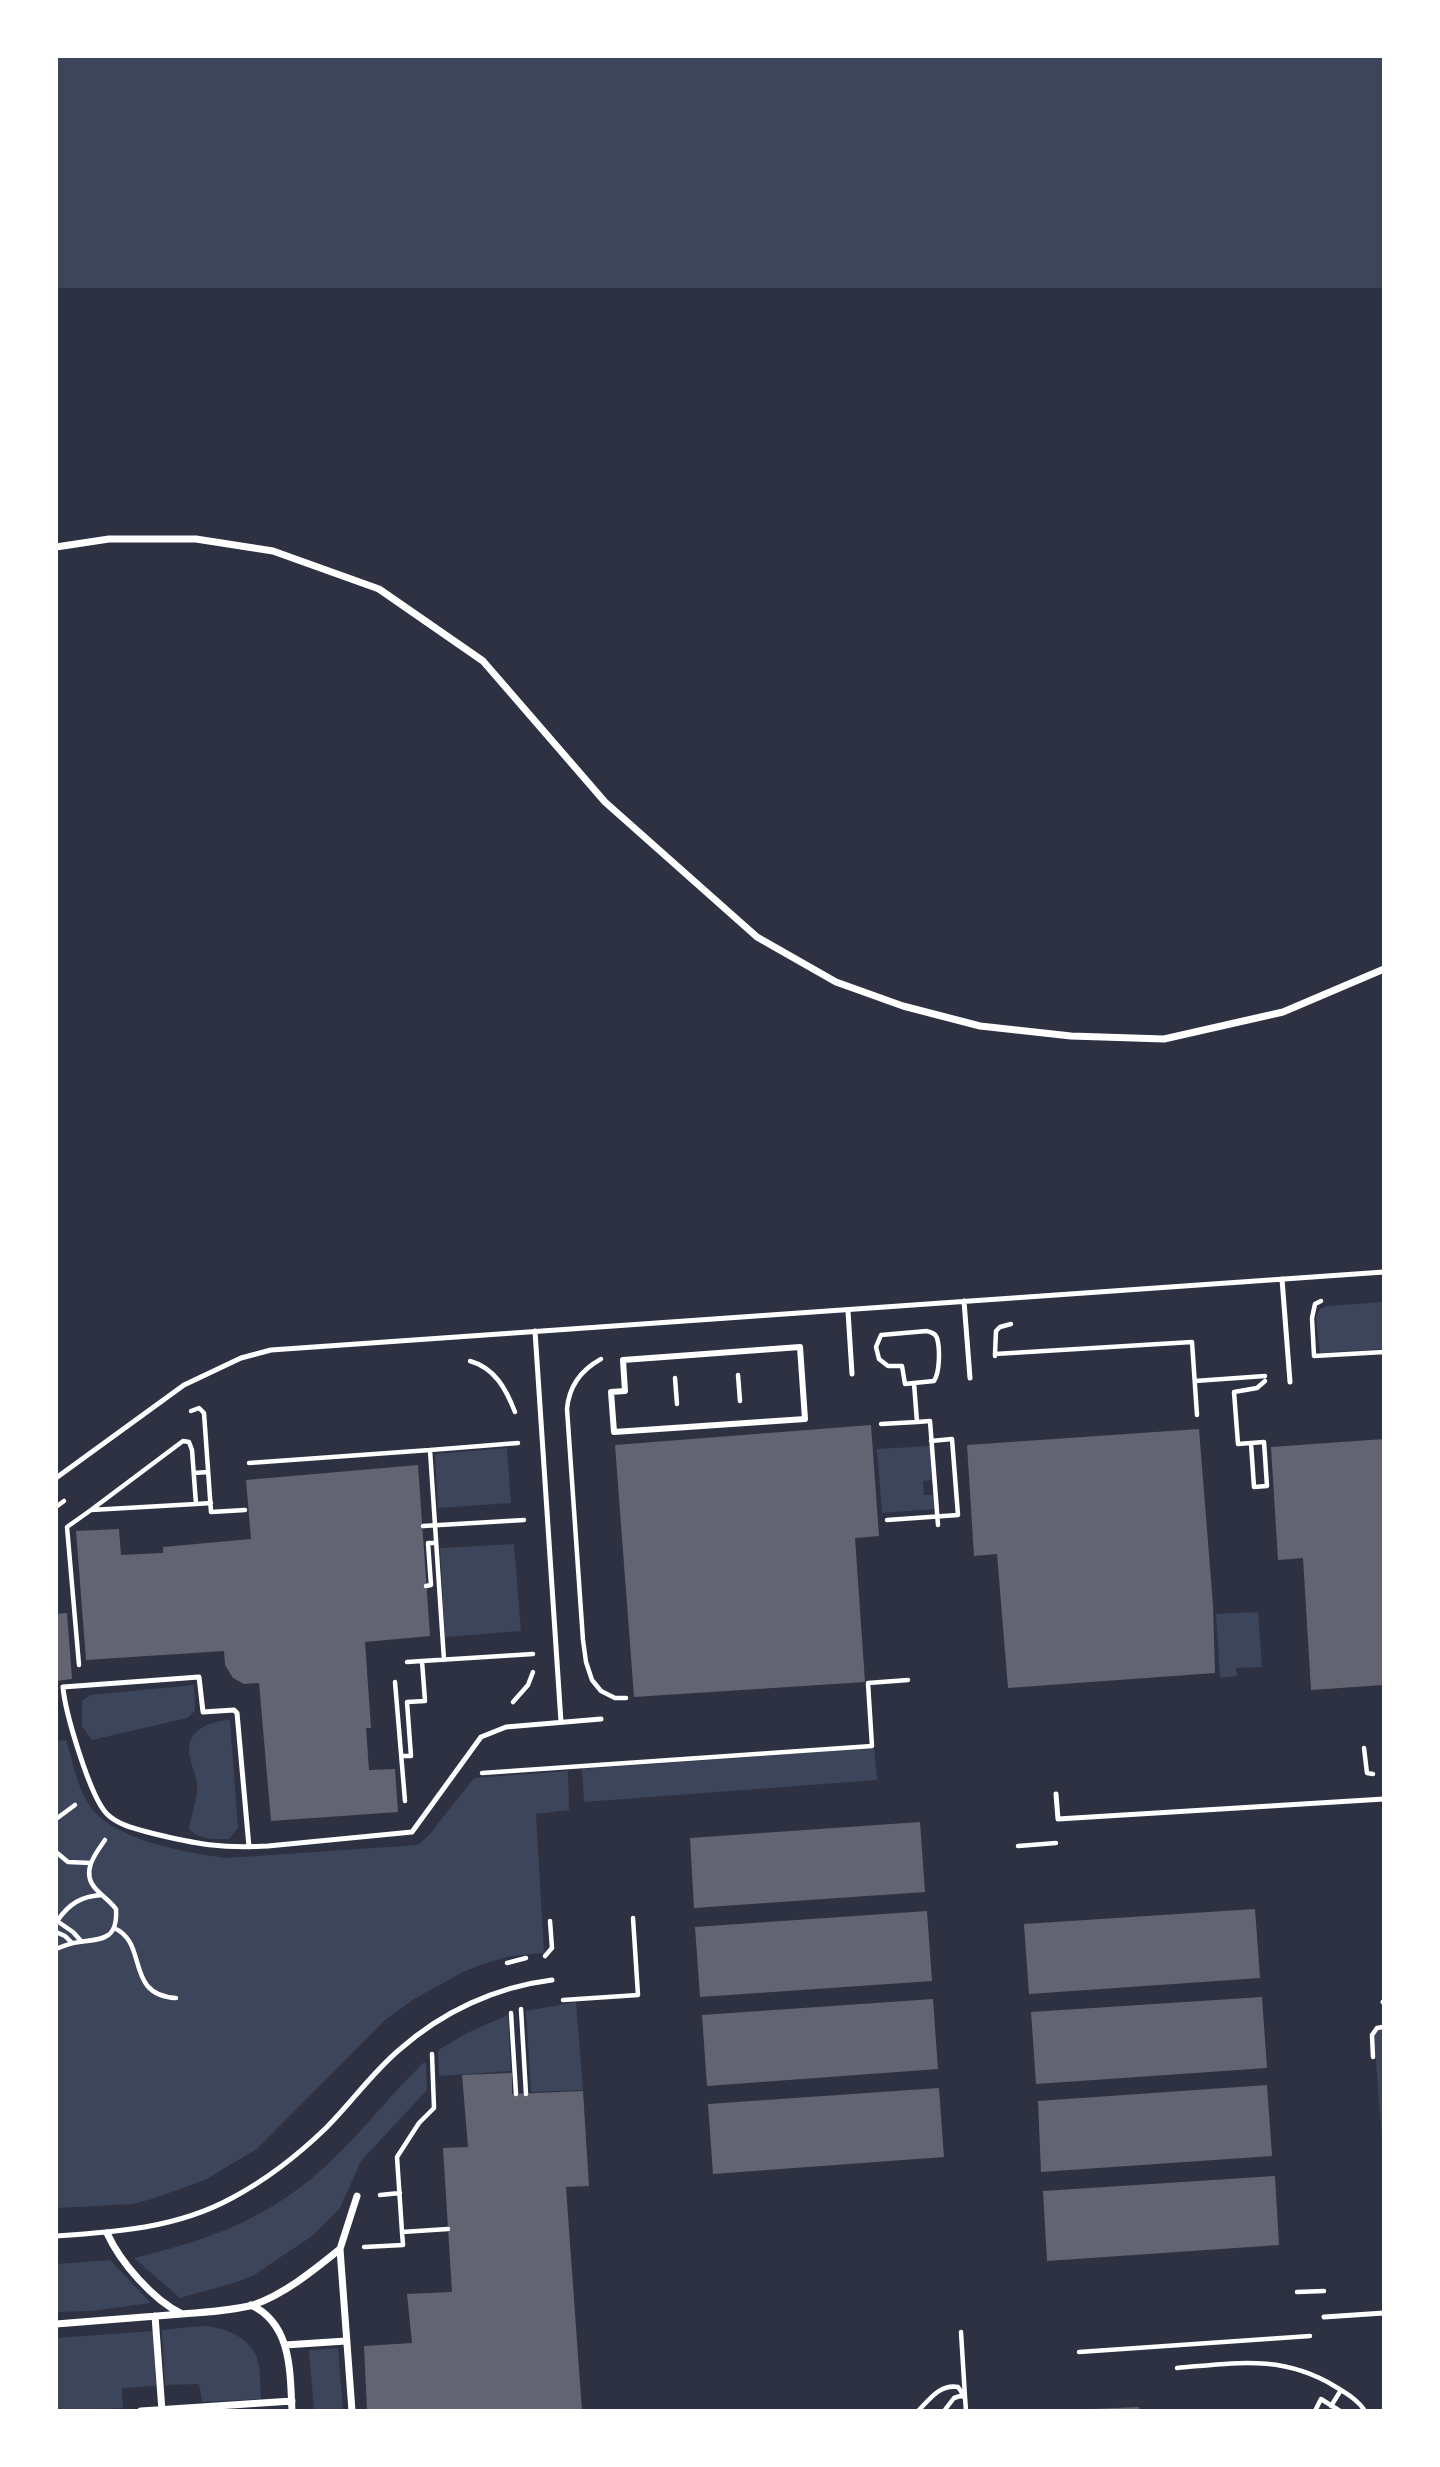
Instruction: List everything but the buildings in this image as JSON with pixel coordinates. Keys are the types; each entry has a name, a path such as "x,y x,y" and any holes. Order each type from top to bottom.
{"street":[{"path":"56,547 109,539 196,539 273,551 379,589 483,661 605,802 757,937 836,982 903,1006 980,1026 1071,1036 1164,1039 1283,1012 1384,969"},
{"path":"800,1348 805,1419 614,1432 611,1392 625,1391 622,1360 800,1348"},
{"path":"352,2411 340,2249 357,2196"},
{"path":"107,2233 119,2256 130,2269 172,2309 182,2314"},
{"path":"56,2324 182,2314 251,2305 267,2299 310,2273 340,2249"},
{"path":"251,2305 269,2316 283,2338 292,2411"},
{"path":"155,2316 162,2410"},
{"path":"285,2346 346,2341"},
{"path":"141,2411 292,2401"}],"lane":[{"path":"56,1478 184,1385 241,1358 278,1349 1384,1272"},
{"path":"1282,1279 1290,1382"},
{"path":"964,1301 970,1378"},
{"path":"848,1311 852,1374"},
{"path":"535,1331 561,1722"},
{"path":"248,1847 237,1713 234,1710 203,1712 199,1677 63,1688 65,1707 84,1765 107,1814 130,1827 200,1845 248,1847 412,1832 481,1737 501,1727 601,1719"},
{"path":"1056,1794 1058,1819 1384,1799"},
{"path":"56,2236 107,2233 160,2225 235,2197 289,2161 326,2128 397,2051 439,2019 512,1987 552,1980"},
{"path":"1324,2317 1384,2313"}],"path":[{"path":"1327,1300 1315,1304 1313,1311 1314,1356 1384,1352"},
{"path":"995,1365 996,1331 1003,1326 1024,1323"},
{"path":"927,1331 936,1335 939,1367 937,1376 932,1382 914,1383 905,1384 902,1366 888,1366 879,1359 876,1347 881,1335 927,1331"},
{"path":"995,1354 1192,1342 1197,1415"},
{"path":"462,1361 480,1364 496,1376 507,1391 516,1414"},
{"path":"1251,1443 1254,1487 1260,1489 1268,1486 1264,1442 1251,1443 1238,1444 1234,1392 1264,1384 1264,1364"},
{"path":"1195,1381 1265,1376"},
{"path":"914,1383 917,1422"},
{"path":"204,1420 211,1512 245,1510"},
{"path":"881,1424 930,1421 938,1525"},
{"path":"249,1462 518,1445 518,1435"},
{"path":"887,1520 958,1516 952,1439 931,1441"},
{"path":"196,1504 191,1447 187,1441 182,1441 91,1510 196,1504 211,1503"},
{"path":"430,1450 444,1660"},
{"path":"194,1473 208,1472"},
{"path":"423,1526 523,1517 524,1533"},
{"path":"426,1586 431,1585 428,1544 436,1543"},
{"path":"407,1662 533,1654 531,1678 522,1694 506,1706"},
{"path":"402,1756 411,1756 407,1702 425,1701 422,1661"},
{"path":"478,1773 872,1746 868,1683 908,1680"},
{"path":"395,1682 399,1739"},
{"path":"1364,1748 1367,1774 1384,1773"},
{"path":"56,1819 68,1808 82,1802"},
{"path":"56,1949 72,1943 105,1938 114,1928 116,1909 95,1888 89,1873 93,1857 108,1834"},
{"path":"57,1854 68,1862 92,1864"},
{"path":"57,1854 57,1862"},
{"path":"81,1941 57,1921 78,1899 104,1895"},
{"path":"552,2002 638,1995 633,1918"},
{"path":"543,1956 549,1954 552,1948 550,1921"},
{"path":"114,1928 127,1937 139,1972 148,1988 158,1995 176,1998"},
{"path":"56,1932 72,1943"},
{"path":"502,1965 532,1957"},
{"path":"516,2094 508,2012 528,2007"},
{"path":"521,2009 526,2094"},
{"path":"1373,2057 1372,2035 1377,2028 1384,2026"},
{"path":"375,2246 403,2245 397,2157 419,2123 434,2108 430,2054 440,2046"},
{"path":"371,2195 400,2193"},
{"path":"402,2232 448,2229"},
{"path":"961,2332 966,2411"},
{"path":"1079,2352 1318,2335"},
{"path":"1177,2368 1252,2361 1273,2363 1323,2379 1359,2403 1365,2411"},
{"path":"918,2411 947,2386 958,2387 965,2397"},
{"path":"1331,2406 1340,2390"},
{"path":"944,2411 957,2396 965,2397"},
{"path":"1315,2411 1321,2399 1340,2411"}],"shaded area":[{"path":"56,56 1384,56 1384,288 56,288"},
{"path":"1384,1302 1384,1349 1320,1353 1316,1317 1320,1309 1327,1306"},
{"path":"930,1446 932,1480 923,1481 924,1495 934,1495 935,1509 882,1513 877,1449"},
{"path":"507,1448 511,1503 438,1508 435,1454"},
{"path":"514,1544 521,1631 445,1637 440,1548"},
{"path":"1258,1612 1262,1667 1236,1668 1237,1676 1220,1678 1216,1614"},
{"path":"194,1685 195,1711 187,1718 92,1740 82,1726 82,1701 90,1695"},
{"path":"230,1720 238,1828 229,1839 202,1837 189,1829 197,1790 189,1745 196,1732 202,1728 215,1722"},
{"path":"66,1740 82,1791 101,1818 115,1828 152,1843 227,1858 418,1845 474,1778 568,1771 569,1810 536,1814 544,1953 511,1956 483,1964 414,1999 385,2020 257,2149 205,2180 132,2204 56,2208 56,1741"},
{"path":"874,1748 877,1780 584,1802 582,1769"},
{"path":"576,2002 583,2090 531,2092 526,2011"},
{"path":"508,2015 511,2071 439,2076 440,2049 467,2033"},
{"path":"1378,2030 1384,2030 1384,2166 1374,2035"},
{"path":"423,2063 426,2063 427,2090 361,2161 340,2208 312,2236 254,2275 180,2298 134,2258 228,2229 291,2194 341,2151"},
{"path":"110,2260 151,2303 92,2311 56,2312 56,2264"},
{"path":"200,2326 226,2330 248,2344 257,2358 261,2399 202,2402 199,2384 165,2385 162,2330"},
{"path":"153,2331 156,2386 122,2388 123,2408 56,2411 56,2338"},
{"path":"338,2348 343,2411 314,2411 309,2350"}]}
